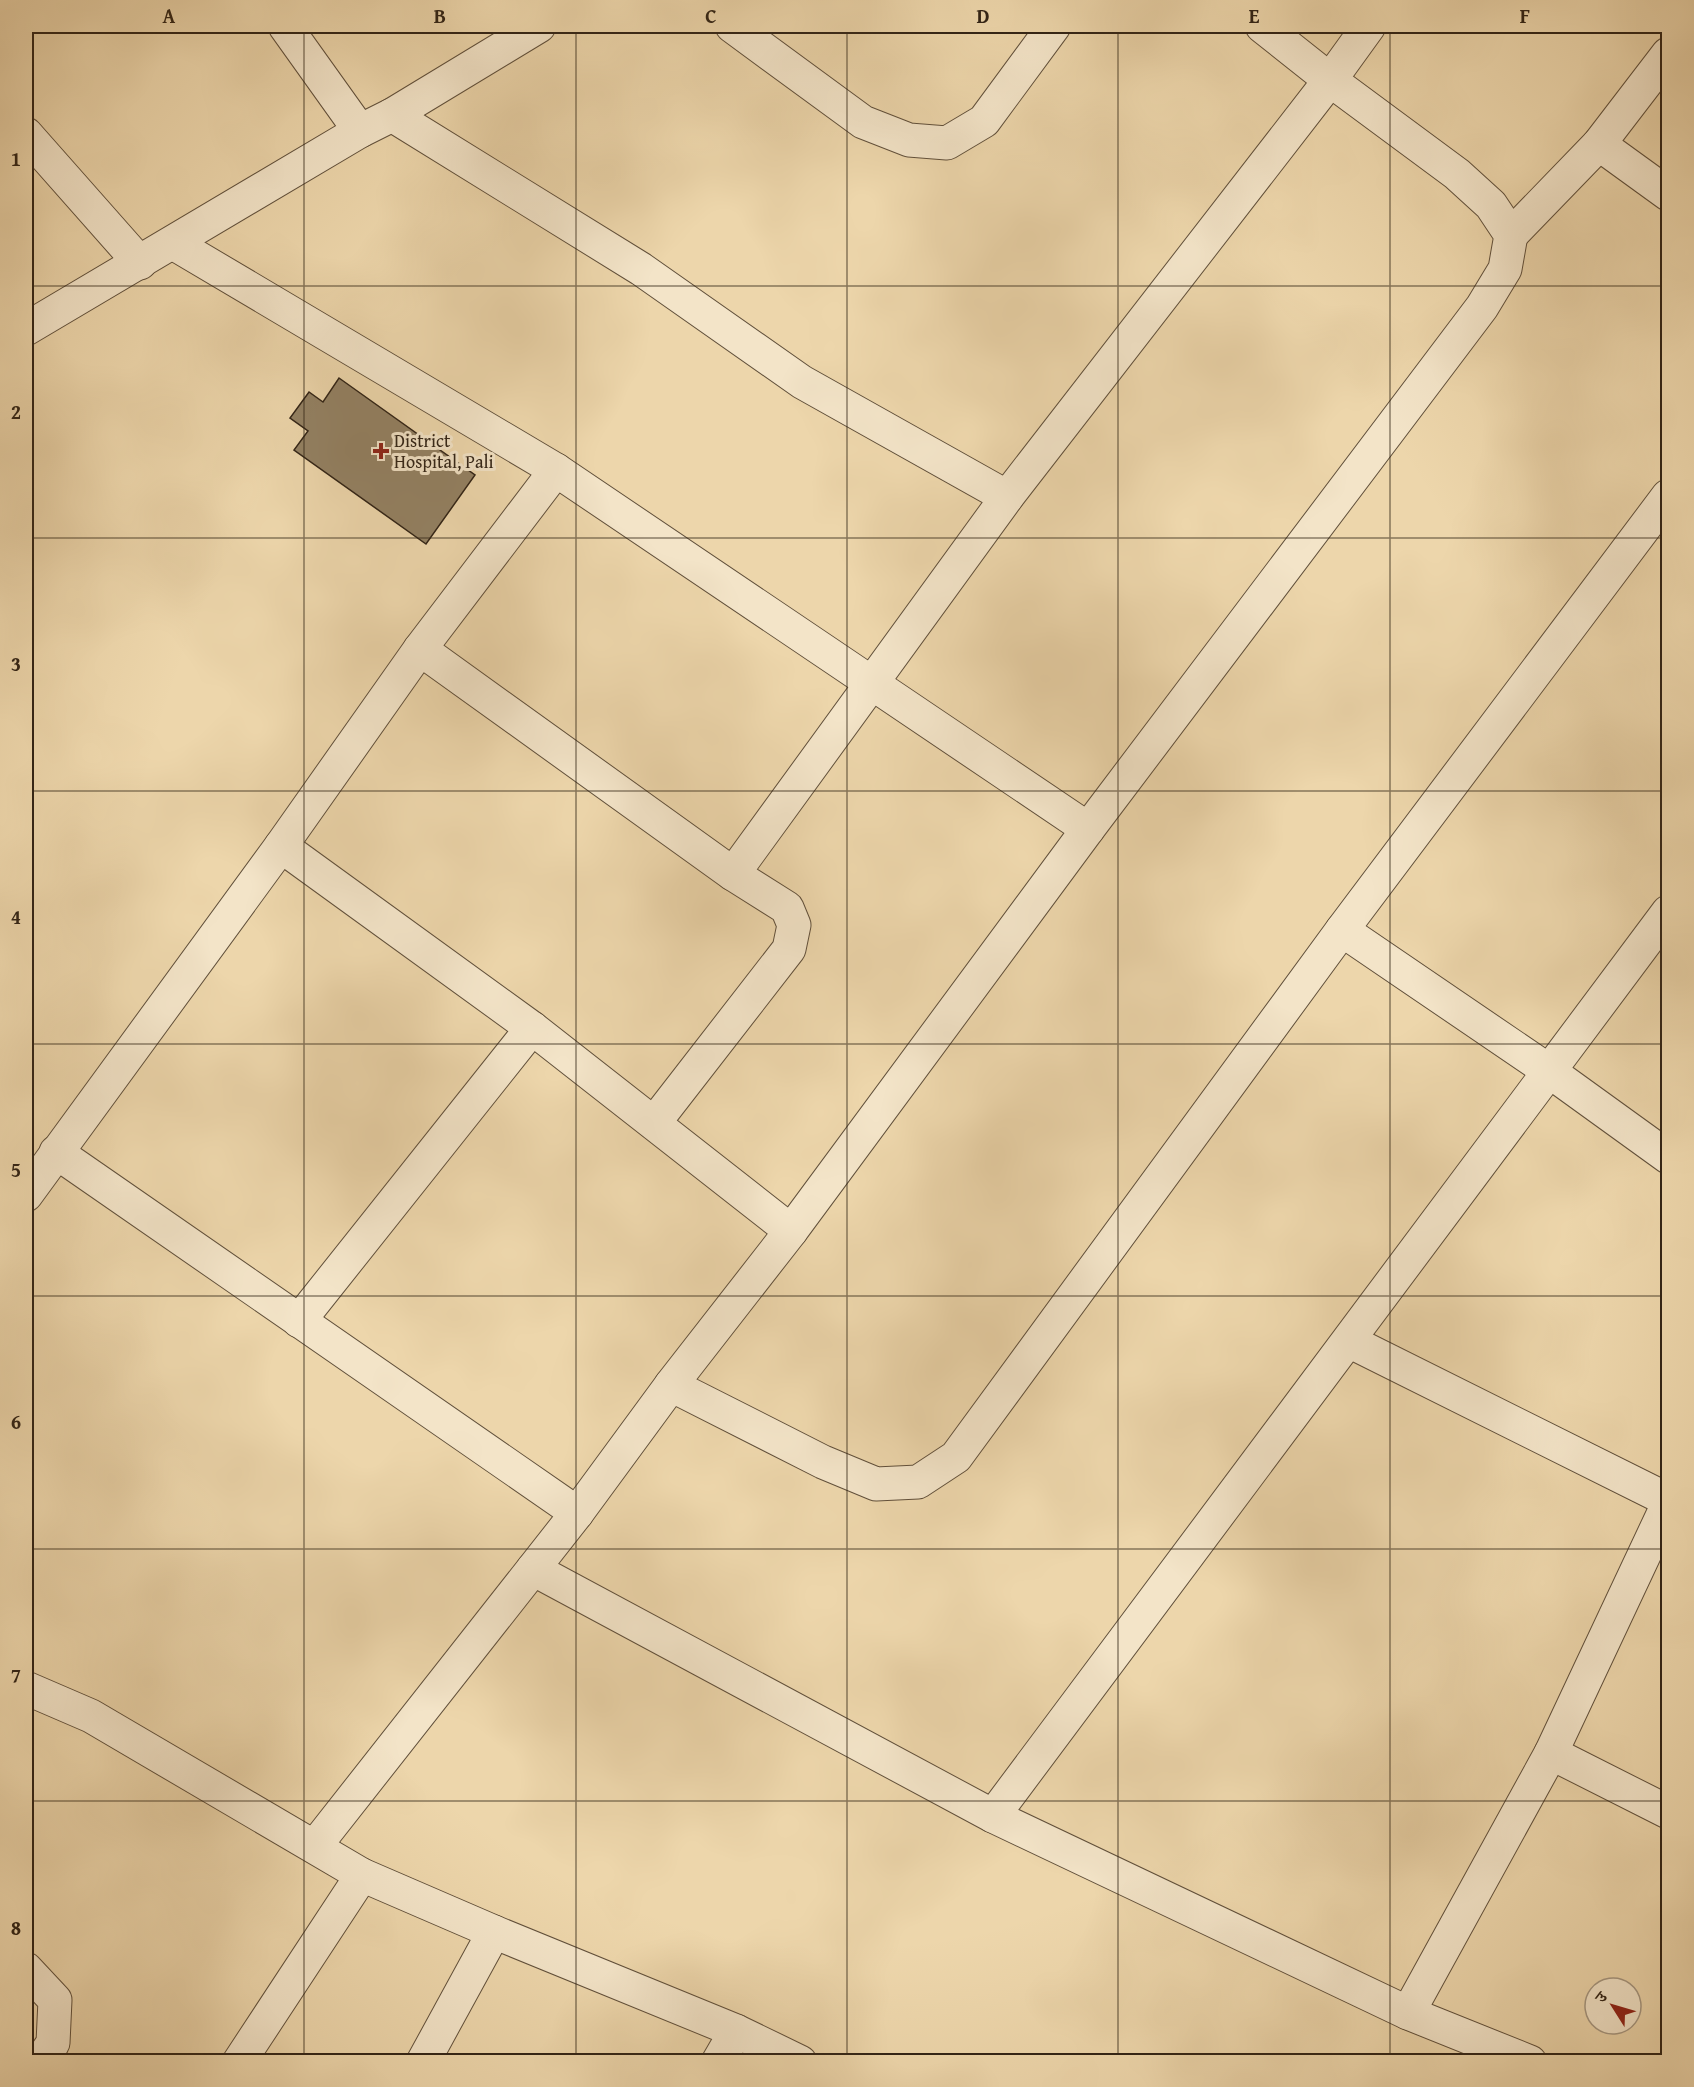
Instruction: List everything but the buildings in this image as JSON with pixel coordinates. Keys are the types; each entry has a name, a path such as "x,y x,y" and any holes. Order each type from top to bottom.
{"street":[{"path":"285,26 360,131"},
{"path":"26,329 360,131 392,115 539,26"},
{"path":"732,26 863,122 909,140 947,144 984,121 1054,26"},
{"path":"1262,26 1330,80 1457,174 1491,205 1511,235"},
{"path":"733,874 1007,497 1330,80 1369,26"},
{"path":"315,1846 577,1513 671,1385 791,1232 1088,829 1482,307 1505,269 1511,235 1599,144 1668,54"},
{"path":"392,115 641,269 802,382 1007,497"},
{"path":"26,134 140,263"},
{"path":"1599,144 1668,194"},
{"path":"173,243 556,470 1088,829"},
{"path":"26,1195 281,846 420,649 556,470"},
{"path":"671,1385 823,1462 876,1484 918,1482 956,1457 1342,930 1668,496"},
{"path":"420,649 733,874 787,908 794,925 789,949 654,1124"},
{"path":"281,846 532,1028 791,1232"},
{"path":"993,1816 1668,912"},
{"path":"1342,930 1549,1071 1668,1157"},
{"path":"299,1321 532,1028"},
{"path":"57,1152 577,1513"},
{"path":"1349,1341 1668,1502 1551,1753 1408,2013"},
{"path":"533,1569 993,1816 1408,2013 1530,2061"},
{"path":"26,1688 91,1716 362,1875 736,2031 800,2061"},
{"path":"1551,1753 1668,1812"},
{"path":"239,2061 362,1875"},
{"path":"423,2061 494,1932"},
{"path":"26,1969 55,2000 53,2043 40,2061"},
{"path":"718,2061 736,2031"}],"place":[{"name":"District Hospital, Pali","path":"381,451"}]}
